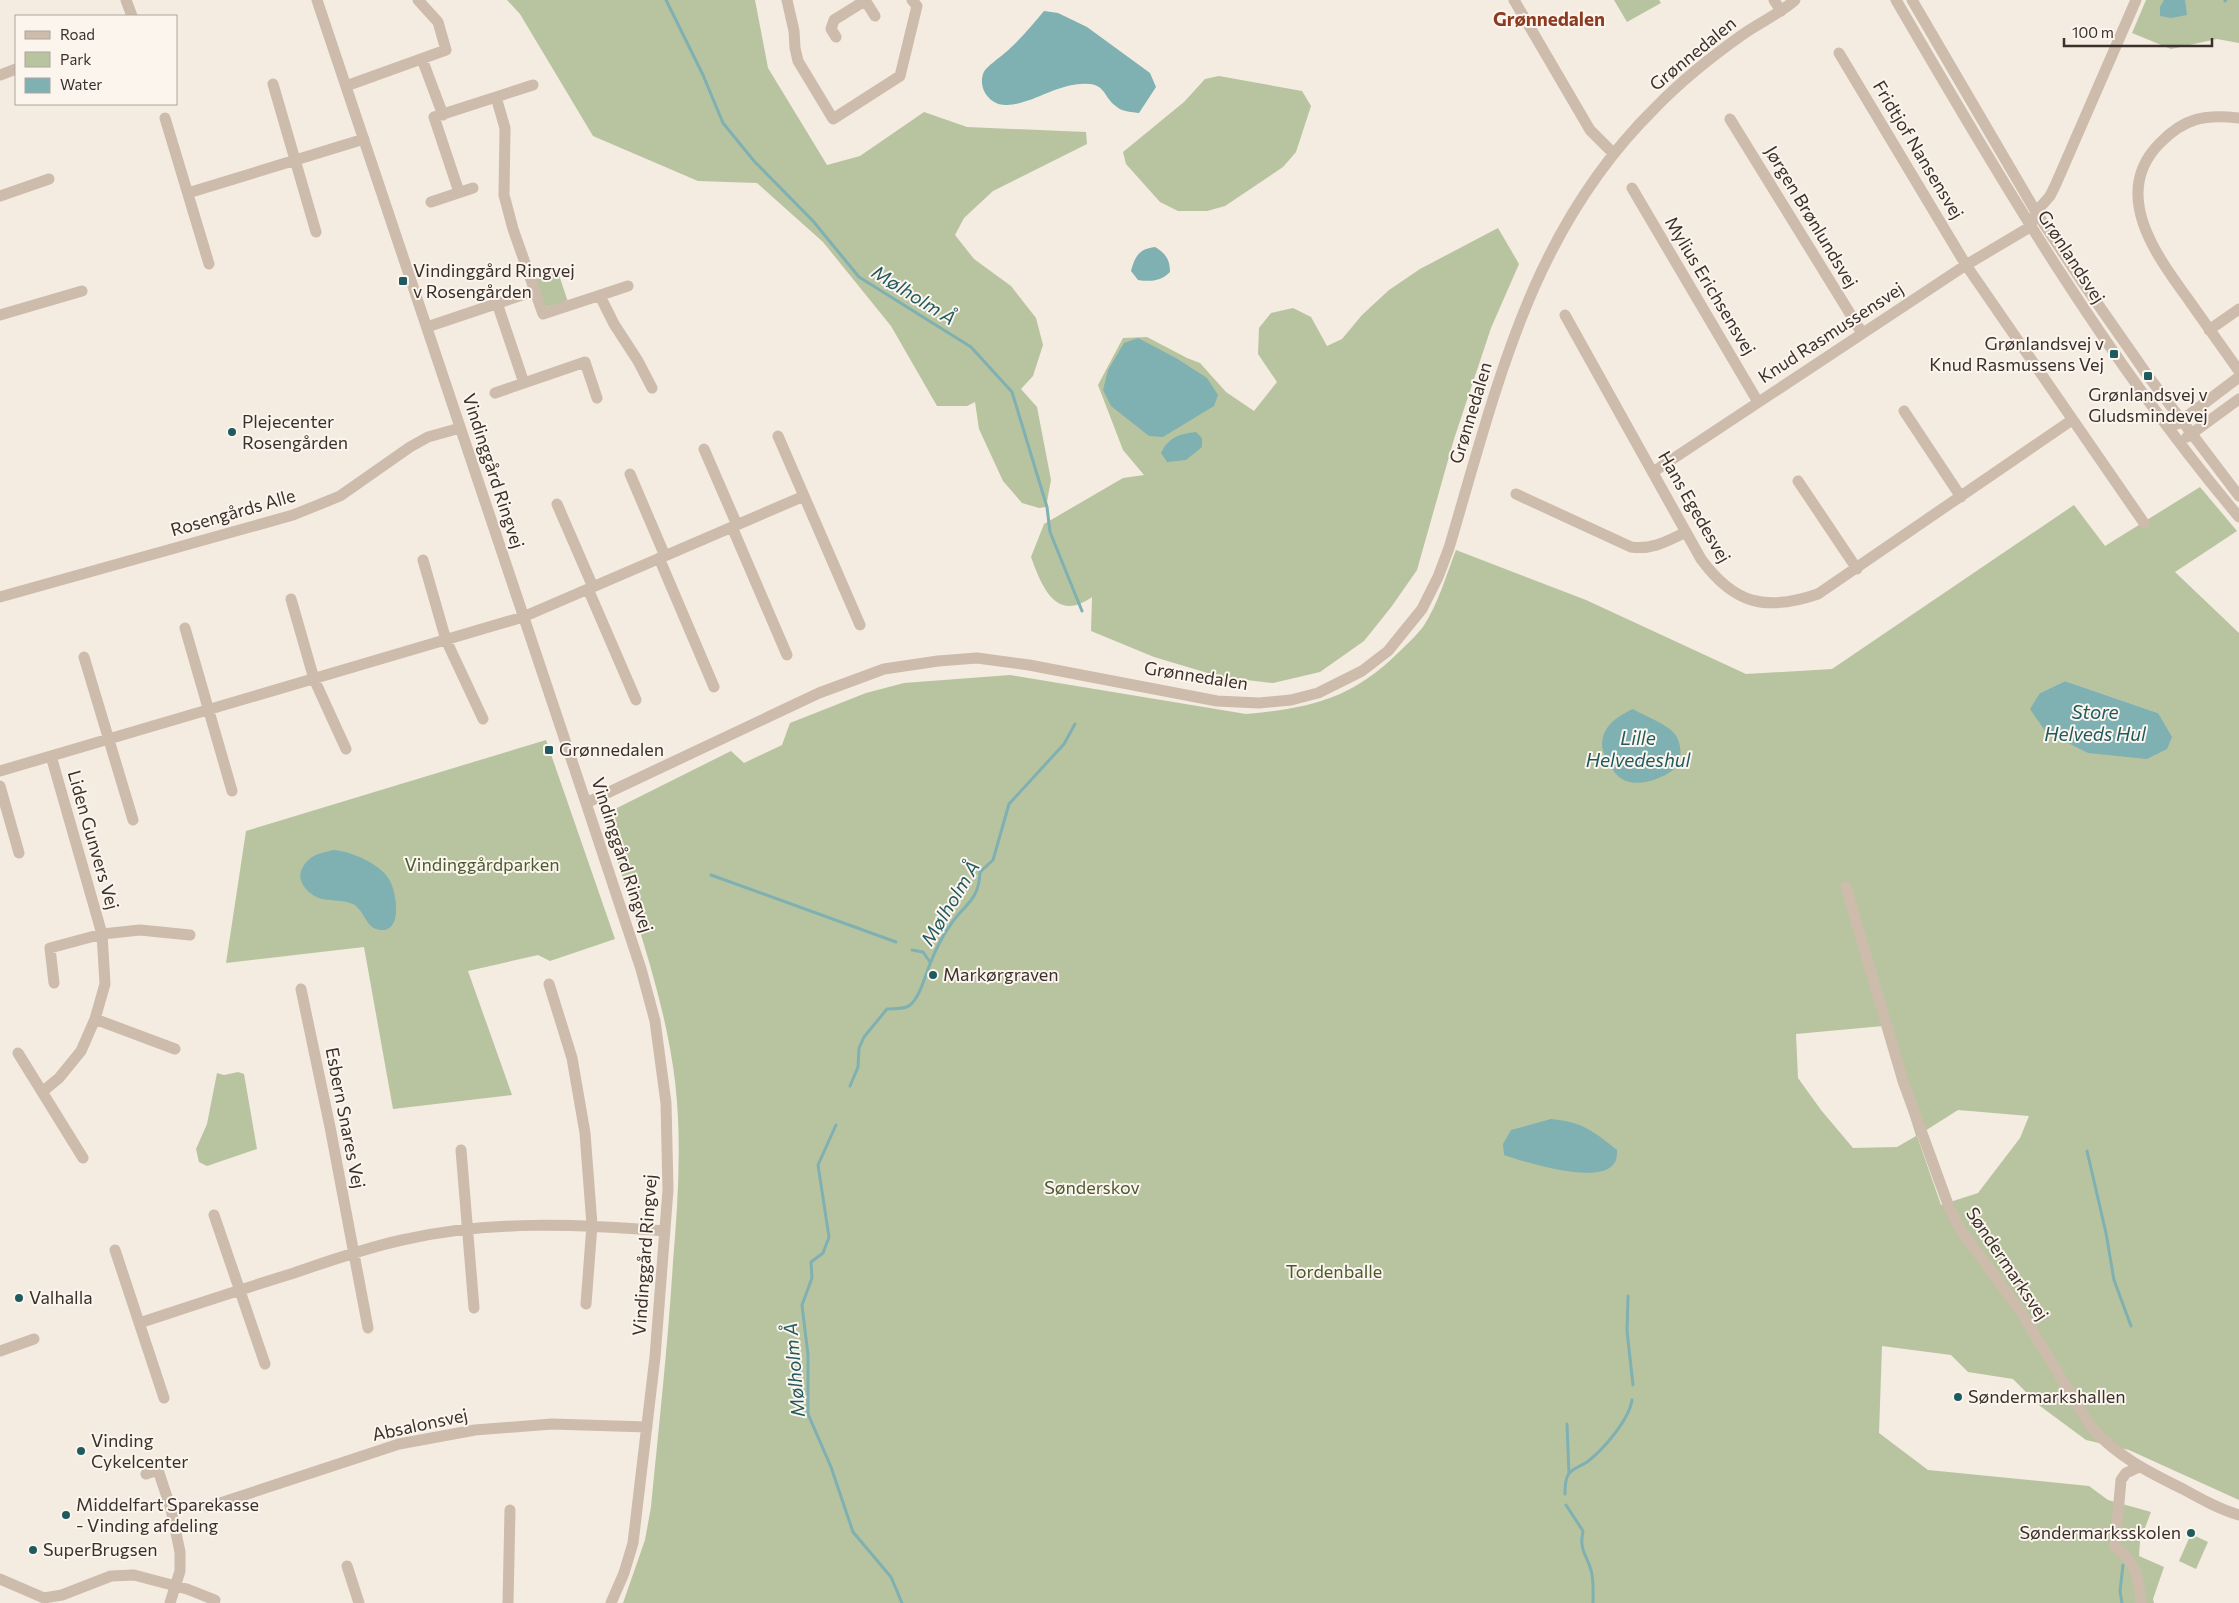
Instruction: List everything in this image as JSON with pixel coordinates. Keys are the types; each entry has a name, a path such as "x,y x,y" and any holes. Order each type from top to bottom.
{"street":[{"path":"126,0 132,15"},
{"name":"Vindinggård Ringvej","path":"317,0 641,969 655,1021 666,1103 668,1190 666,1231 647,1427 633,1543 624,1573 611,1603"},
{"path":"346,86 446,50 438,22 418,0"},
{"path":"787,0 794,31 794,48 798,61 833,119 900,76 916,6 912,0"},
{"path":"836,37 831,29 834,20 866,0 876,16"},
{"path":"1514,0 1590,130 1613,153"},
{"path":"1774,0 1783,10"},
{"name":"Grønnedalen","path":"1783,10 1795,0"},
{"name":"Grønnedalen","path":"586,803 820,692 884,669 938,660 977,658 1029,665 1217,701 1258,703 1291,700 1318,693 1362,671 1388,651 1404,632 1422,609 1438,577 1449,548 1506,356 1526,302 1566,222 1613,153 1684,80 1742,35 1783,10 1806,0"},
{"name":"Grønlandsvej","path":"1896,0 2030,227 2091,320 2169,430 2239,517"},
{"name":"Grønlandsvej","path":"1912,0 2036,212 2123,341 2239,496"},
{"path":"2030,227 2036,212 2055,186 2136,0"},
{"name":"Fridtjof Nansensvej","path":"1839,52 1966,266 2144,523"},
{"path":"422,59 442,115"},
{"path":"0,75 15,69"},
{"path":"274,84 316,232"},
{"path":"459,192 434,117 533,85"},
{"path":"496,97 505,128 504,195 513,229 543,314 628,286"},
{"path":"2239,118 2216,115 2187,122 2171,132 2156,147 2144,166 2138,187 2139,207 2143,226 2150,242 2160,260 2239,370"},
{"path":"165,118 209,264"},
{"name":"Jørgen Brønlundsvej","path":"1730,119 1862,333"},
{"path":"188,193 364,139"},
{"path":"0,196 49,179"},
{"path":"431,202 473,188"},
{"name":"Mylius Erichsensvej","path":"1632,188 1758,402"},
{"name":"Knud Rasmussensvej","path":"1653,472 1862,333 2030,227"},
{"path":"0,315 82,291"},
{"path":"427,327 534,291"},
{"path":"600,296 620,345 638,361 652,388"},
{"path":"497,303 524,383"},
{"path":"2209,330 2239,310"},
{"name":"Hans Egedesvej","path":"1565,316 1686,532 1716,579 1731,591 1751,600 1773,604 1795,602 1818,594 2072,420"},
{"path":"495,392 585,362 597,398"},
{"path":"2169,430 2239,377"},
{"path":"2180,443 2239,399"},
{"path":"1904,411 1961,497"},
{"name":"Rosengårds Alle","path":"0,597 308,510 340,496 410,447 428,437 460,428"},
{"path":"778,436 860,625"},
{"path":"704,449 787,655"},
{"path":"630,474 714,687"},
{"path":"1798,481 1857,569"},
{"path":"1516,494 1631,547 1645,549 1658,546 1686,532"},
{"path":"0,771 523,617 804,496"},
{"path":"557,504 636,700"},
{"path":"423,560 446,640 483,720"},
{"path":"291,599 314,679 346,748"},
{"path":"185,628 232,791"},
{"path":"84,657 133,820"},
{"name":"Liden Gunvers Vej","path":"42,1092 59,1078 81,1051 95,1019 105,984 102,934 51,756"},
{"path":"0,786 19,853"},
{"name":"Søndermarksvej","path":"1846,887 1904,1081 1950,1210 1960,1230 2021,1312 2091,1427 2106,1444 2139,1467 2207,1502 2239,1514"},
{"name":"Liden Gunvers Vej","path":"54,983 50,948 102,934 140,930 190,935"},
{"path":"550,984 572,1058 580,1098 589,1168 592,1225 586,1304"},
{"name":"Esbern Snares Vej","path":"301,989 330,1127 368,1328"},
{"path":"95,1019 175,1049"},
{"path":"18,1053 83,1158"},
{"path":"460,1150 474,1308"},
{"path":"214,1215 264,1364"},
{"path":"139,1323 353,1253 403,1239 467,1229 531,1225 592,1225 666,1231"},
{"path":"115,1250 164,1398"},
{"path":"0,1351 34,1339"},
{"name":"Absalonsvej","path":"208,1507 399,1444 475,1430 552,1424 647,1427"},
{"path":"2139,1467 2126,1473 2121,1480 2115,1548 2125,1554 2132,1564 2139,1587 2140,1603"},
{"path":"146,1474 158,1470 173,1516 180,1552 180,1571 170,1603"},
{"path":"508,1603 510,1510"},
{"path":"347,1566 359,1603"},
{"path":"0,1579 44,1598 62,1595 112,1576 134,1575 176,1588 187,1589 215,1600"}],"green space":[{"path":"507,0 755,0 768,68 827,165 860,156 924,112 967,127 1086,132 1087,144 993,191 964,218 955,235 974,259 1011,286 1036,318 1043,345 1033,376 1021,389 1037,407 1051,480 1046,507 1039,508 1022,503 1003,481 979,429 975,402 967,406 937,406 891,326 823,242 757,183 698,181 593,136 520,14"},
{"path":"1614,0 1659,0 1661,3 1627,22"},
{"path":"2146,0 2239,0 2239,43 2217,39 2171,49 2132,33"},
{"path":"1219,76 1302,91 1311,106 1296,152 1283,167 1225,206 1207,211 1178,211 1160,202 1126,164 1123,152 1184,102 1205,79"},
{"path":"1498,228 1519,264 1491,328 1454,439 1417,570 1392,606 1364,641 1320,672 1273,683 1221,677 1154,657 1091,631 1092,597 1079,604 1069,606 1060,604 1052,598 1040,580 1031,557 1044,524 1123,478 1144,475 1123,450 1098,385 1123,338 1147,337 1200,363 1226,392 1254,411 1277,382 1258,354 1259,328 1271,313 1293,308 1311,317 1327,346 1342,339 1362,315 1389,290 1420,269"},
{"path":"558,272 568,302 546,307 534,279"},
{"name":"Sønderskov","path":"2200,487 2237,531 2175,572 2239,633 2239,1500 2129,1450 2086,1440 2040,1406 2013,1379 1968,1372 1951,1355 1882,1346 1879,1433 1928,1470 2089,1486 2108,1500 2151,1512 2140,1541 2139,1556 2164,1567 2153,1599 2154,1603 623,1603 645,1540 651,1507 675,1239 678,1194 678,1126 675,1081 663,1014 645,946 603,815 731,751 744,763 782,745 790,723 866,693 904,683 1010,675 1246,714 1269,712 1310,704 1347,691 1364,681 1382,668 1423,627 1437,599 1456,550 1586,600 1746,674 1832,669 2074,505 2105,546","holes":["2065,681 2158,713 2040,693","1883,1026 1916,1136 1897,1147 1853,1148 1821,1110 1798,1078 1796,1034","1958,1110 2029,1116 2020,1138 1978,1193 1941,1205 1917,1136"]},
{"name":"Vindinggårdparken","path":"546,740 615,939 550,961 538,955 468,971 512,1095 393,1109 364,947 226,963 246,831"},
{"path":"238,1072 244,1074 257,1149 207,1166 199,1162 196,1149 207,1124 217,1073 224,1075"},
{"path":"2191,1534 2208,1542 2196,1569 2179,1561"}],"water":[{"path":"2164,0 2185,0 2187,15 2171,18 2160,16 2160,7"},
{"path":"1044,11 1058,13 1087,27 1150,73 1156,87 1139,113 1119,109 1100,88 1089,84 1071,85 1016,104 1001,105 987,96 982,86 984,72 1016,43"},
{"path":"1155,247 1166,257 1170,272 1155,280 1138,280 1131,271 1136,257 1145,249"},
{"path":"1138,338 1176,358 1207,378 1218,395 1214,406 1163,437 1149,436 1111,406 1103,390 1108,370 1124,343"},
{"path":"1196,432 1202,438 1202,447 1186,460 1167,462 1161,453 1167,443 1180,435"},
{"name":"Store Helveds Hul","path":"2065,681 2158,713 2172,737 2167,749 2147,759 2088,753 2046,732 2030,709 2040,693"},
{"name":"Lille Helvedeshul","path":"1633,709 1670,729 1676,736 1680,746 1679,762 1673,770 1656,779 1634,783 1618,776 1607,760 1602,747 1603,737 1608,726 1617,718"},
{"path":"333,850 349,853 366,860 382,870 387,876 393,889 396,905 396,914 391,927 385,930 376,929 370,925 353,904 318,898 305,888 300,874 305,864 314,856"},
{"path":"1551,1119 1571,1122 1587,1128 1617,1150 1615,1162 1607,1169 1580,1173 1528,1163 1504,1155 1503,1144 1511,1130"}],"waterway":[{"name":"Mølholm Å","path":"666,0 703,75 723,123 754,161 813,221 859,277 971,347 1012,392 1047,507 1050,532 1082,611"},
{"name":"Mølholm Å","path":"850,1086 858,1067 859,1048 864,1037 887,1009 908,1007 917,997 942,938 951,924 971,901 977,889 980,872 993,860 1009,804 1064,744 1075,724"},
{"path":"711,875 896,942"},
{"path":"912,950 923,952 930,962"},
{"name":"Mølholm Å","path":"836,1125 818,1165 829,1237 823,1253 811,1262 812,1278 802,1305 808,1355 808,1414 831,1467 853,1532 891,1577 902,1603"},
{"path":"2087,1151 2106,1233 2114,1280 2131,1326"},
{"path":"1628,1296 1627,1331 1633,1385"},
{"path":"1565,1494 1568,1475 1572,1470 1593,1457 1607,1442 1621,1425 1632,1400"},
{"path":"1567,1424 1569,1474"},
{"path":"1566,1505 1583,1531 1582,1547 1593,1578 1593,1603"},
{"path":"2122,1603 2120,1591 2123,1565"}],"place":[{"name":"Vindinggård Ringvej v Rosengården","path":"403,281"},
{"name":"Grønlandsvej v Knud Rasmussens Vej","path":"2114,354"},
{"name":"Grønlandsvej v Gludsmindevej","path":"2148,376"},
{"name":"Plejecenter Rosengården","path":"232,432"},
{"name":"Grønnedalen","path":"549,750"},
{"name":"Markørgraven","path":"933,975"},
{"name":"Valhalla","path":"19,1298"},
{"name":"Søndermarkshallen","path":"1958,1397"},
{"name":"Vinding Cykelcenter","path":"81,1451"},
{"name":"Middelfart Sparekasse - Vinding afdeling","path":"66,1515"},
{"name":"Søndermarksskolen","path":"2191,1533"},
{"name":"SuperBrugsen","path":"33,1550"}],"district":[{"name":"Grønnedalen","path":"1549,19"}],"park label":[{"name":"Tordenballe","path":"1334,1272"}]}
